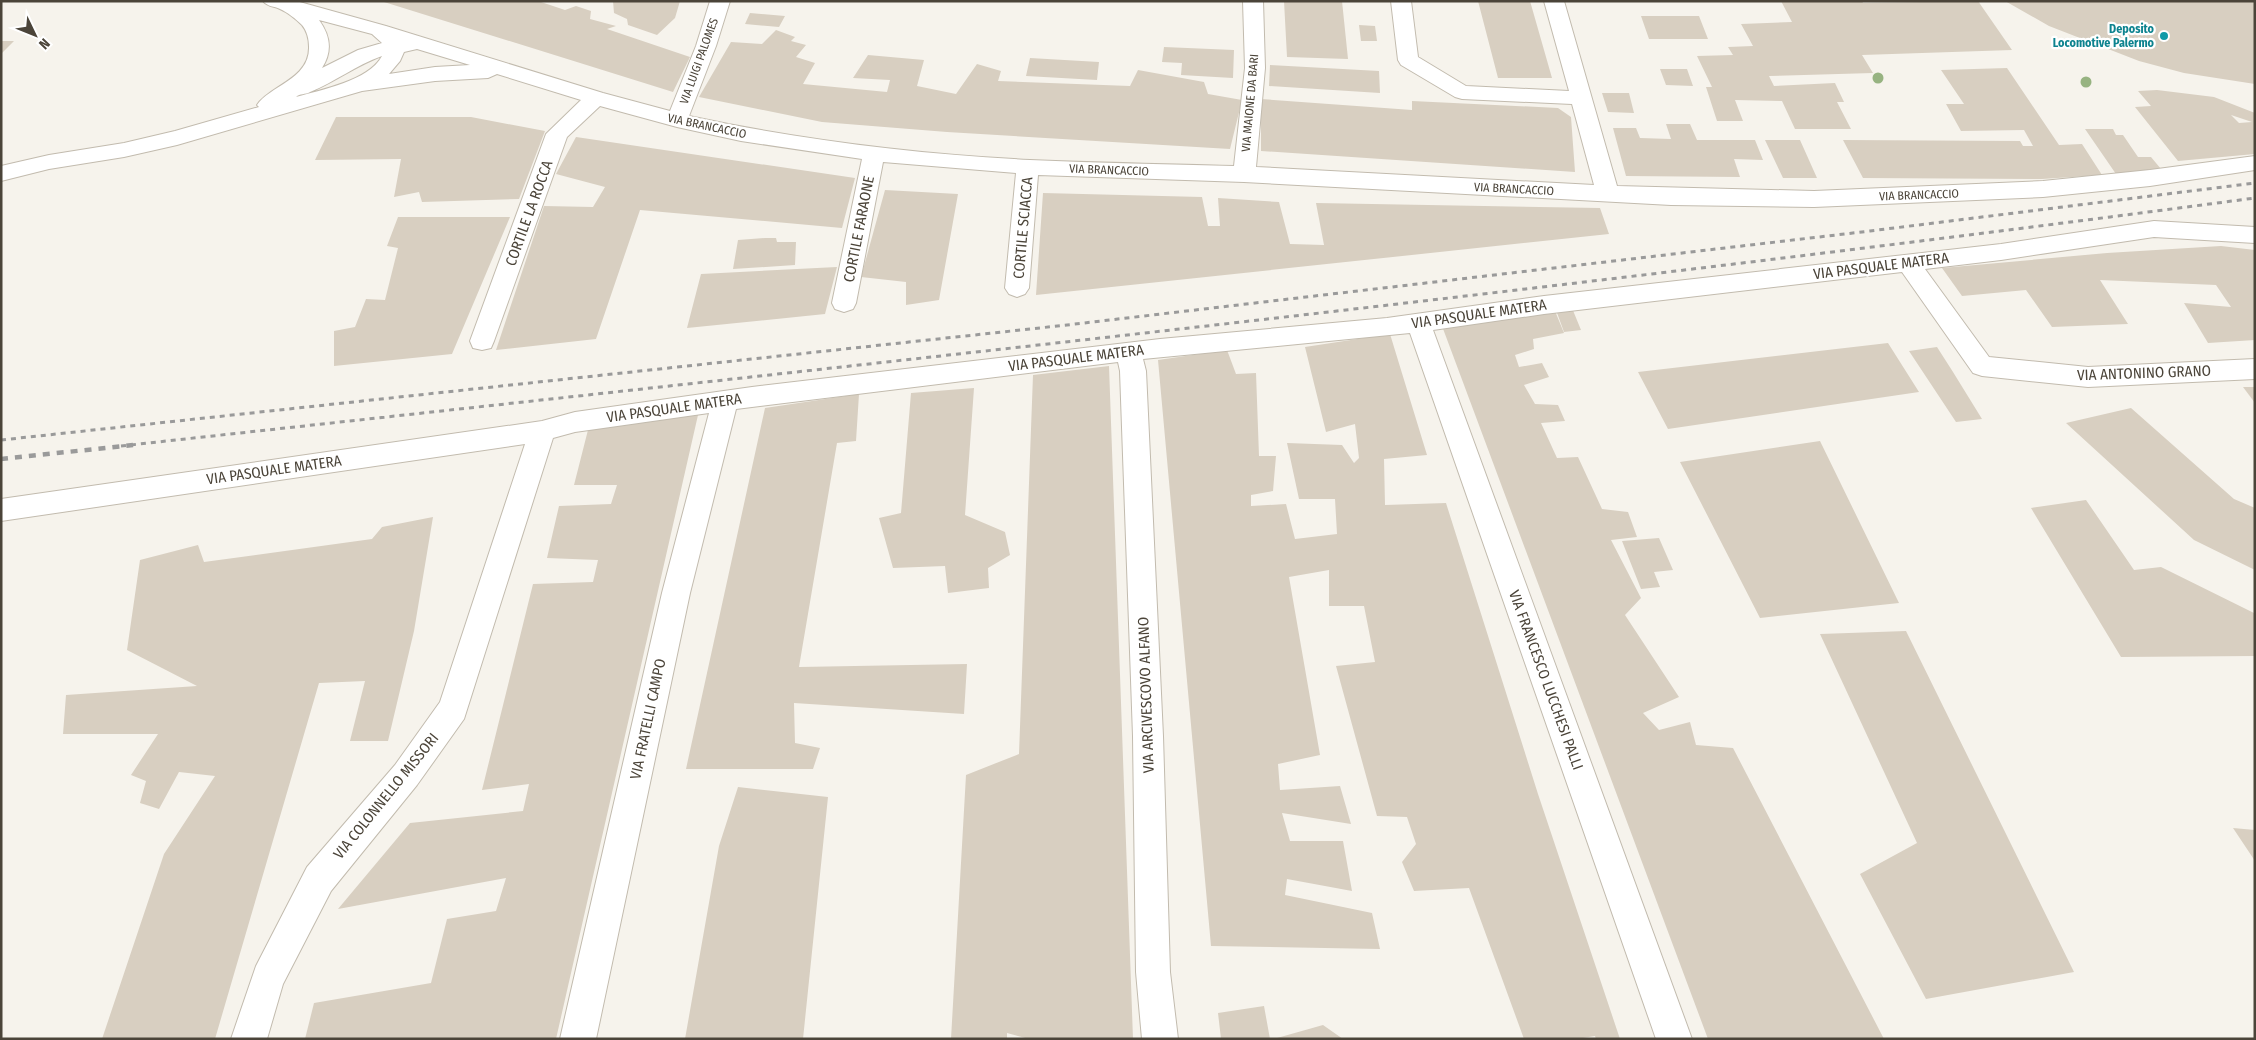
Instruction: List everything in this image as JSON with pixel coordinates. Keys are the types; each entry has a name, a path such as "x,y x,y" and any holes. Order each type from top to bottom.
{"street":[{"name":"VIA LUIGI PALOMES","path":"676,120 706,46 720,1"},
{"name":"VIA MAIONE DA BARI","path":"1244,174 1255,68 1253,1"},
{"path":"1402,1 1408,60 1462,92 1581,98"},
{"path":"1554,1 1608,194"},
{"name":"VIA BRANCACCIO","path":"280,3 379,30 596,98 676,120 741,134 874,154 1028,167 1244,174 1671,197 1814,199 2063,187 2255,163"},
{"path":"276,100 299,84 310,72 318,57 319,41 314,27 280,3"},
{"path":"351,88 383,69 391,58 394,46 389,38 379,30"},
{"path":"218,126 276,100 360,56 394,46 436,47"},
{"path":"1,174 50,162 124,150 218,126 351,88 412,77 469,71 527,76"},
{"name":"CORTILE LA ROCCA","path":"482,342 557,134 596,98"},
{"name":"CORTILE FARAONE","path":"844,303 874,154"},
{"path":"1,158 50,162"},
{"name":"CORTILE SCIACCA","path":"1017,288 1028,167"},
{"name":"VIA PASQUALE MATERA","path":"1,510 542,431 575,422 1128,352 1417,323 1544,305 2001,252 2154,230 2255,235"},
{"name":"VIA ANTONINO GRANO","path":"1908,263 1982,366 2088,377 2255,369"},
{"name":"VIA FRANCESCO LUCCHESI PALLI","path":"1417,323 1425,338 1674,1039"},
{"name":"VIA ARCIVESCOVO ALFANO","path":"1128,352 1133,371 1147,707 1153,972 1160,1039"},
{"name":"VIA FRATELLI CAMPO","path":"578,1039 676,593 725,402"},
{"name":"VIA COLONNELLO MISSORI","path":"249,1039 268,978 319,879 406,775 453,709 542,431"}],"building":[{"path":"538,1 565,10 576,6 591,11 590,19 616,26 607,29 690,57 673,92 384,2"},
{"path":"613,1 680,1 675,18 657,35 628,25 627,19 614,13"},
{"path":"1284,1 1342,1 1348,59 1287,57"},
{"path":"1478,1 1530,1 1552,78 1498,78"},
{"path":"1781,1 1862,1 1863,3 1978,1 2012,50 1862,55 1873,73 1769,76 1774,86 1835,83 1844,102 1837,102 1851,129 1795,129 1782,101 1735,100 1743,121 1717,121 1706,87 1712,87 1697,56 1733,55 1728,47 1753,46 1741,24 1792,22"},
{"name":"Deposito Locomotive Palermo","path":"2005,1 2255,1 2255,84 2184,73 2139,61 2049,26"},
{"path":"750,13 785,16 779,27 745,24"},
{"path":"1641,16 1699,16 1708,39 1649,39"},
{"path":"1359,25 1375,26 1377,41 1361,41"},
{"path":"776,30 795,37 791,41 806,45 796,57 815,63 803,84 887,92 890,80 853,78 868,55 924,60 917,86 956,94 977,64 1001,71 998,81 1130,86 1138,70 1204,82 1208,94 1242,100 1230,149 947,132 822,122 699,97 731,42 762,44"},
{"path":"1,41 14,41 1,54"},
{"path":"1164,47 1234,50 1233,78 1181,75 1182,63 1162,62"},
{"path":"1030,58 1099,62 1097,80 1026,76"},
{"path":"1270,65 1379,71 1380,93 1269,86"},
{"path":"2007,68 2059,145 2082,144 2102,175 2042,179 1863,178 1843,140 2020,141 2023,146 2033,146 2024,130 1961,131 1946,104 1964,104 1941,70"},
{"path":"1660,69 1687,69 1693,86 1666,85"},
{"path":"2157,90 2214,97 2255,113 2255,154 2178,161 2135,107 2151,106 2138,91","holes":["2231,115 2252,122 2239,123"]},
{"path":"1602,93 1629,93 1634,113 1608,112"},
{"path":"1261,99 1412,110 1412,101 1558,108 1571,117 1575,172 1261,151"},
{"path":"336,117 471,117 545,131 519,199 422,202 419,192 394,197 401,159 315,160"},
{"path":"1666,124 1690,124 1697,140 1755,140 1763,160 1734,159 1740,177 1626,176 1613,128 1636,128 1640,138 1671,139"},
{"path":"2085,129 2113,129 2116,135 2123,135 2138,157 2151,157 2161,169 2116,174"},
{"path":"576,137 855,178 842,228 640,210 596,339 496,350 544,206 593,207 605,187 556,174"},
{"path":"1765,140 1800,140 1817,178 1783,178"},
{"path":"885,190 958,194 939,300 906,305 906,282 861,277"},
{"path":"1043,193 1202,197 1208,226 1220,226 1218,198 1279,202 1290,244 1324,245 1316,203 1600,208 1609,234 1036,295"},
{"path":"398,217 510,217 452,354 334,366 334,331 355,327 366,299 385,300 398,248 387,246"},
{"path":"776,238 777,242 796,242 795,265 733,269 738,240"},
{"path":"2221,246 2255,250 2255,340 2208,343 2184,303 2231,307 2216,285 2100,280 2128,324 2052,327 2026,290 1962,296 1942,268 2107,253"},
{"path":"837,267 825,314 687,328 701,274"},
{"path":"1572,308 1581,330 1564,332 1556,310"},
{"path":"1555,311 1564,333 1533,339 1534,349 1515,355 1519,367 1542,363 1549,377 1524,385 1535,404 1558,405 1565,421 1541,423 1557,458 1578,457 1602,509 1628,512 1637,537 1611,540 1641,598 1625,615 1679,697 1643,713 1659,730 1690,722 1696,745 1733,748 1884,1039 1708,1039 1442,326"},
{"path":"1390,334 1427,455 1384,459 1385,505 1446,503 1538,794 1620,1039 1596,1039 1595,1036 1577,1039 1524,1039 1469,888 1414,891 1402,862 1416,844 1407,817 1377,816 1336,666 1375,662 1364,606 1329,606 1329,570 1289,577 1320,755 1278,764 1280,790 1340,786 1351,824 1282,813 1290,841 1343,841 1352,891 1287,879 1285,895 1372,913 1380,949 1211,946 1158,360 1227,350 1236,374 1256,373 1259,456 1276,456 1273,491 1251,495 1251,506 1286,504 1295,539 1337,534 1335,499 1299,499 1287,443 1342,445 1354,463 1359,458 1355,424 1326,432 1305,347"},
{"path":"1888,343 1919,392 1668,429 1638,372"},
{"path":"1937,347 1982,419 1956,422 1909,351"},
{"path":"1109,366 1133,1039 1029,1039 1007,1033 1007,1039 951,1039 966,775 1019,754 1033,375"},
{"path":"2243,387 2255,387 2255,403"},
{"path":"974,388 965,515 1005,532 1010,555 988,568 989,588 948,593 945,566 893,568 879,518 901,513 911,393"},
{"path":"859,394 856,441 837,443 799,667 967,664 964,714 794,703 795,743 820,748 813,769 686,769 765,408"},
{"path":"2131,408 2234,499 2255,508 2255,570 2194,540 2066,423"},
{"path":"698,415 556,1039 305,1039 314,1003 431,983 447,919 496,911 506,878 338,909 410,823 523,811 529,784 482,790 533,584 593,582 598,560 547,558 559,506 611,504 617,485 574,485 589,426"},
{"path":"1820,441 1899,603 1760,618 1680,462"},
{"path":"2086,500 2134,570 2161,567 2254,613 2255,656 2121,657 2031,508"},
{"path":"433,517 414,631 388,741 350,741 365,681 319,683 215,1039 102,1039 164,854 215,776 179,772 159,809 140,803 146,781 131,775 158,734 63,734 66,695 197,686 127,650 140,560 198,545 204,562 372,539 382,527"},
{"path":"1659,538 1673,570 1654,572 1660,587 1641,589 1622,541"},
{"path":"1906,631 2074,972 1926,999 1860,874 1917,843 1820,634"},
{"path":"738,787 828,797 803,1039 685,1039 719,846"},
{"path":"2233,828 2255,830 2255,861"},
{"path":"1264,1006 1270,1039 1221,1039 1218,1013"},
{"path":"1323,1025 1343,1039 1277,1039 1277,1038"}],"railway":[{"path":"1,440 1067,325 1870,231 2255,183"},
{"path":"121,446 1456,297 2255,198"},
{"path":"1,459 133,445"}],"place":[{"name":"Deposito Locomotive Palermo","path":"2164,36"}]}
